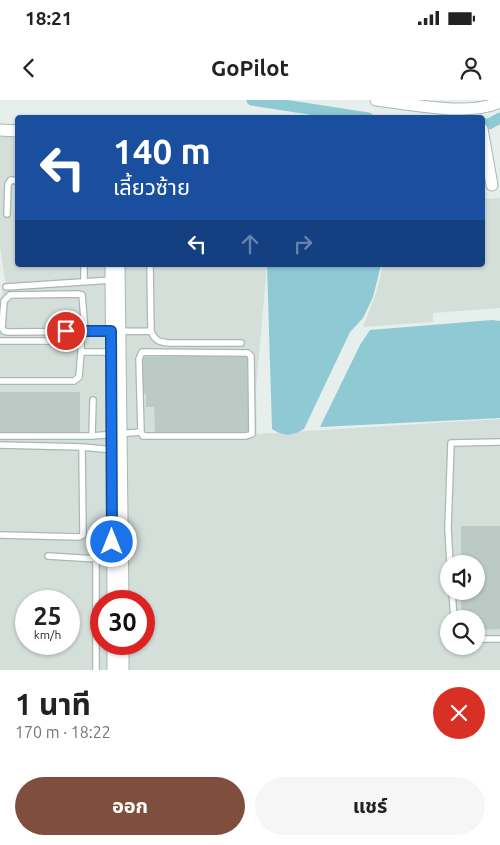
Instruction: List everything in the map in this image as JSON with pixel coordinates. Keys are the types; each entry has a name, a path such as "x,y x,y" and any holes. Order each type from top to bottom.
{"street":[{"path":"376,100 481,112 500,102"},
{"path":"0,130 15,131"},
{"path":"485,145 492,185"},
{"path":"112,267 115,280 116,352 117,560 114,590"},
{"path":"115,280 119,267"},
{"path":"117,560 121,590"},
{"path":"113,655 113,670"},
{"path":"123,655 123,670"}],"lane":[{"path":"7,214 8,182 15,181"},
{"path":"84,267 84,282"},
{"path":"150,267 151,331 154,338 159,342 241,343"},
{"path":"6,286 115,280"},
{"path":"85,331 82,295 10,295 4,301 2,328 4,331 85,331 115,331 151,331"},
{"path":"0,341 81,342 79,377 74,381 0,381"},
{"path":"81,352 116,352"},
{"path":"142,352 246,352 250,354 252,434 246,436 147,437 143,436 141,432 139,355 142,352"},
{"path":"92,400 92,436"},
{"path":"0,436 92,436 141,432"},
{"path":"450,555 448,528 451,443 500,442"},
{"path":"0,445 82,447 116,450"},
{"path":"0,536 79,537 83,535 82,447"},
{"path":"48,556 117,560"},
{"path":"96,559 96,670"},
{"path":"485,639 500,639"}],"shaded area":[{"path":"0,130 15,131 15,267 267,267 256,390 257,434 500,419 500,670 0,670 0,298 6,286 0,247"},
{"path":"500,198 500,308 433,313 433,322 363,327 376,293 382,267 485,267 485,199"}],"water":[{"path":"267,267 380,267 373,297 363,318 350,332 304,429 292,434 284,434 272,429"},
{"path":"492,320 500,321 500,418 320,427 360,345 370,330"}],"building":[{"path":"248,355 250,433 155,434 154,407 146,407 146,394 141,394 140,357"},
{"path":"0,392 80,392 80,435 0,435"},
{"path":"461,526 500,526 500,629 485,630 485,610 461,610 461,600 485,600 485,555 461,555"}],"waterway":[{"path":"252,100 349,115"},
{"path":"485,124 500,118"}],"route":[{"path":"66,331 111,331 112,542"}]}
